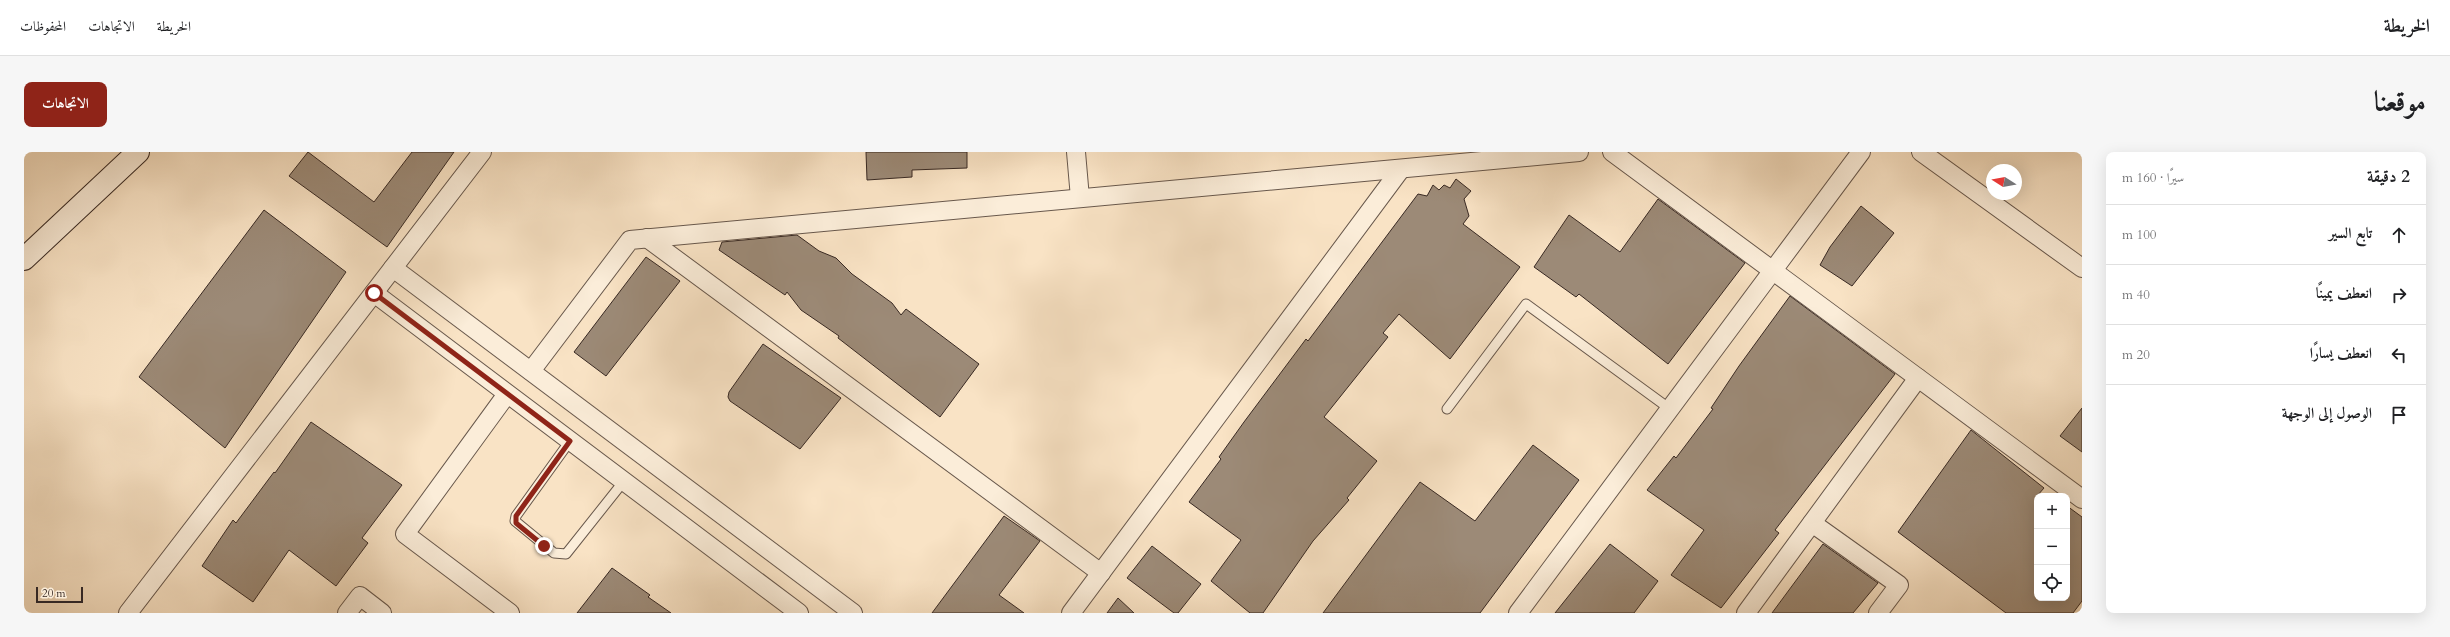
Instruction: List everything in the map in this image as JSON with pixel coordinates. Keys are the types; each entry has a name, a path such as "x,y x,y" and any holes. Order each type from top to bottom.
{"main road":[{"path":"24,259 138,152"}],"street":[{"path":"128,613 482,152"},
{"path":"1076,152 1080,198"},
{"path":"531,371 630,240 1579,152"},
{"path":"1612,152 2082,499"},
{"path":"1518,613 1861,152"},
{"path":"1921,152 2082,268"},
{"path":"1071,613 1401,168"},
{"path":"647,238 1100,573"},
{"path":"393,268 853,613"},
{"path":"374,293 799,613"},
{"path":"1746,613 1918,378"},
{"path":"507,394 405,534 510,613"},
{"path":"1812,523 1899,585 1878,613"},
{"path":"347,613 360,596 382,613"}],"lane":[{"path":"1447,409 1526,304 1670,409"},
{"path":"570,441 516,516 515,521 554,553 566,554 624,481"}],"building":[{"path":"308,152 374,202 412,152 454,152 387,247 289,176"},
{"path":"866,152 967,152 967,168 912,170 912,177 867,180"},
{"path":"1456,179 1471,191 1464,199 1469,216 1463,224 1520,267 1450,359 1399,314 1383,333 1388,337 1324,417 1377,461 1347,498 1349,500 1313,541 1263,613 1250,613 1211,581 1241,540 1189,502 1221,459 1219,457 1244,422 1306,339 1308,341 1418,194 1427,196 1433,185 1439,190 1444,185 1450,188"},
{"path":"1658,199 1745,263 1668,364 1579,294 1576,297 1534,267 1569,215 1620,252"},
{"path":"1861,206 1894,233 1852,286 1820,265 1830,247"},
{"path":"264,210 346,272 225,448 139,377"},
{"path":"797,235 819,251 836,258 852,274 892,303 901,315 906,309 979,364 940,417 838,338 839,336 801,310 787,292 785,295 719,250 722,242"},
{"path":"646,257 680,281 606,376 574,352"},
{"path":"1790,296 1895,374 1775,530 1779,533 1721,608 1671,575 1704,530 1647,490 1674,456 1676,458 1713,409 1711,408 1739,366"},
{"path":"763,344 841,398 800,449 730,401 728,397 729,392"},
{"path":"2082,408 2082,452 2060,436"},
{"path":"311,422 402,485 362,538 368,543 336,586 289,550 253,602 202,566 233,520 236,523 274,472 275,473"},
{"path":"1971,430 2044,488 2040,493 2034,493 2034,601 2070,601 2070,508 2082,517 2082,601 2073,613 2006,613 1898,532"},
{"path":"1533,445 1579,480 1480,613 1323,613 1420,482 1475,521"},
{"path":"1004,516 1040,541 999,595 1024,613 932,613"},
{"path":"1610,544 1658,581 1634,613 1555,613"},
{"path":"1823,544 1878,583 1853,613 1772,613"},
{"path":"1152,546 1201,584 1178,613 1174,613 1127,578"},
{"path":"612,568 650,595 648,597 671,613 577,613"},
{"path":"1118,598 1134,613 1107,613"}],"route":[{"path":"374,293 570,441 516,516 516,523 544,546"}]}
